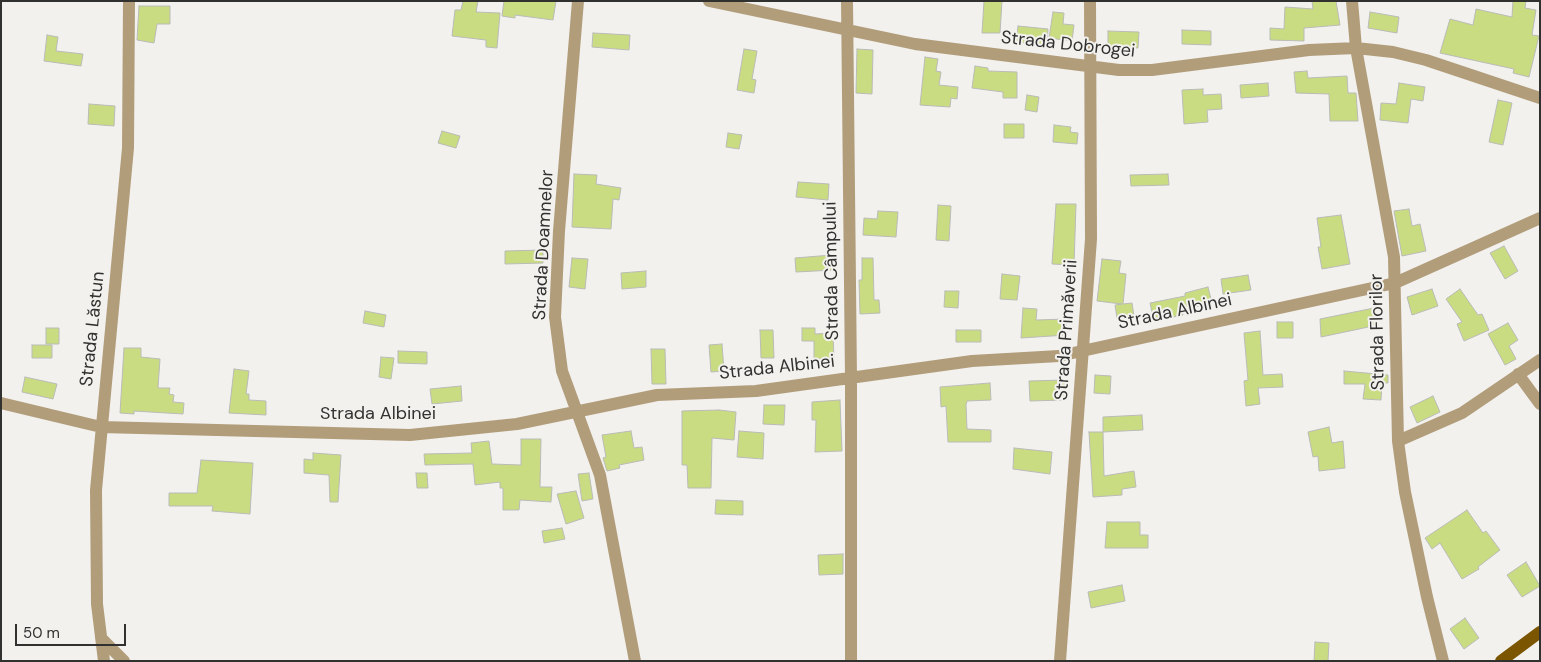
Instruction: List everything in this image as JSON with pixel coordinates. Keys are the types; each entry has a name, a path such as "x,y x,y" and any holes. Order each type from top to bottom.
{"main road":[{"path":"1501,661 1540,632"}],"street":[{"name":"Strada Lăstun","path":"104,661 97,604 96,490 100,427 128,148 129,1"},
{"name":"Strada Doamnelor","path":"578,1 559,231 555,317 562,371 600,475 634,661"},
{"name":"Strada Dobrogei","path":"709,1 915,44 1090,67 1152,70 1309,50 1356,48 1393,52 1426,60 1540,98"},
{"name":"Strada Câmpului","path":"847,1 851,378 851,661"},
{"name":"Strada Primăverii","path":"1060,661 1091,239 1090,1"},
{"name":"Strada Florilor","path":"1352,1 1356,48 1394,257 1398,441 1417,549 1443,661"},
{"name":"Strada Albinei","path":"1,403 100,427 410,435 517,424 576,410 657,395 756,391 972,361 1059,356 1395,283 1540,218"},
{"path":"1398,441 1462,413 1540,360"},
{"path":"1518,374 1540,404"},
{"path":"101,638 124,661"}],"building":[{"path":"463,1 478,1 476,12 500,13 497,48 486,47 486,40 452,36 455,10 461,10"},
{"path":"504,1 556,1 553,20 515,15 515,18 502,16"},
{"path":"984,1 1002,1 1000,33 982,33"},
{"path":"1312,1 1336,1 1340,25 1304,28 1304,41 1270,40 1270,28 1284,29 1285,7 1313,9"},
{"path":"1513,1 1526,1 1525,8 1536,10 1532,35 1539,36 1529,77 1513,73 1514,69 1440,53 1450,19 1473,25 1476,9 1512,17"},
{"path":"139,6 170,6 170,24 157,24 154,43 137,40"},
{"path":"1053,12 1064,13 1063,24 1074,25 1072,41 1049,38"},
{"path":"1370,12 1399,17 1397,33 1368,28"},
{"path":"1018,26 1048,29 1047,45 1016,42"},
{"path":"1182,30 1211,31 1211,45 1182,44"},
{"path":"1108,31 1139,32 1138,48 1108,46"},
{"path":"593,33 630,35 629,50 592,47"},
{"path":"47,35 58,37 56,51 83,54 81,66 44,61"},
{"path":"744,49 757,51 752,79 756,80 754,93 737,90"},
{"path":"857,49 873,50 872,94 856,93"},
{"path":"925,57 938,59 936,71 941,72 939,85 958,87 957,99 951,98 950,107 920,105"},
{"path":"975,66 988,68 988,71 1017,72 1017,98 1003,98 1003,92 972,88"},
{"path":"1307,71 1308,78 1347,76 1348,93 1356,93 1358,121 1330,121 1329,94 1296,93 1294,72"},
{"path":"1268,83 1269,96 1241,98 1240,85"},
{"path":"1399,83 1425,87 1423,101 1411,99 1408,123 1380,120 1381,103 1396,104"},
{"path":"1203,89 1203,95 1221,94 1222,109 1207,110 1208,122 1184,124 1182,90"},
{"path":"1027,95 1039,97 1037,112 1025,110"},
{"path":"1498,100 1512,103 1503,145 1489,142"},
{"path":"89,104 115,106 114,126 88,124"},
{"path":"1004,124 1024,124 1024,138 1004,138"},
{"path":"1054,125 1071,127 1070,132 1078,133 1077,144 1053,142"},
{"path":"442,131 460,136 456,148 438,143"},
{"path":"728,133 742,135 739,149 726,147"},
{"path":"574,174 597,175 596,184 621,188 619,200 613,199 611,229 572,227"},
{"path":"1168,174 1169,185 1131,186 1130,175"},
{"path":"798,182 829,184 828,200 796,197"},
{"path":"1056,204 1076,204 1074,265 1052,264"},
{"path":"938,205 951,206 949,241 936,240"},
{"path":"1409,209 1412,226 1420,224 1426,251 1402,256 1394,211"},
{"path":"878,211 898,212 896,237 863,235 864,218 877,219"},
{"path":"1341,215 1350,264 1322,269 1318,247 1321,247 1317,218"},
{"path":"1504,246 1518,271 1505,279 1490,253"},
{"path":"543,250 543,263 505,264 505,251"},
{"path":"832,255 834,270 796,272 795,258"},
{"path":"572,258 588,259 585,289 569,287"},
{"path":"862,258 873,258 874,300 879,300 880,313 860,314 859,280 862,280"},
{"path":"1102,259 1121,261 1119,273 1126,274 1123,304 1132,303 1134,316 1117,318 1115,305 1122,304 1097,301"},
{"path":"646,271 646,287 622,289 621,273"},
{"path":"1002,274 1020,276 1017,300 1000,299"},
{"path":"1248,275 1251,290 1223,294 1221,279"},
{"path":"1208,287 1212,303 1182,310 1183,315 1154,321 1150,303 1185,296 1185,293"},
{"path":"1432,289 1438,306 1412,315 1407,297"},
{"path":"1460,289 1478,315 1482,314 1489,330 1464,341 1457,324 1462,322 1446,299"},
{"path":"945,291 959,291 958,308 944,307"},
{"path":"1023,308 1037,309 1036,320 1066,319 1067,335 1021,338"},
{"path":"1374,308 1378,325 1321,337 1320,319"},
{"path":"365,311 386,315 384,327 363,323"},
{"path":"1277,322 1293,322 1293,338 1277,338"},
{"path":"1508,323 1518,340 1509,346 1516,359 1505,365 1488,334"},
{"path":"46,328 59,328 59,344 46,344"},
{"path":"802,328 815,328 815,334 833,333 834,359 814,359 814,341 802,341"},
{"path":"760,330 773,330 774,358 761,358"},
{"path":"956,330 981,330 981,342 956,342"},
{"path":"1260,331 1263,375 1282,374 1283,387 1258,388 1260,404 1246,406 1244,381 1248,380 1244,333"},
{"path":"722,344 724,371 711,372 709,345"},
{"path":"32,345 52,345 52,358 32,358"},
{"path":"124,348 141,348 141,357 160,359 158,388 170,388 169,394 174,395 173,402 184,403 183,414 134,411 134,414 120,413"},
{"path":"651,349 665,349 666,384 652,384"},
{"path":"398,351 427,352 427,364 398,363"},
{"path":"381,357 394,358 391,379 379,377"},
{"path":"234,369 249,371 246,394 249,394 249,400 266,401 266,415 229,413"},
{"path":"1344,371 1388,375 1388,383 1382,383 1381,400 1363,399 1365,384 1344,384"},
{"path":"1095,375 1111,376 1110,394 1094,393"},
{"path":"25,377 57,384 53,399 22,392"},
{"path":"1064,380 1065,400 1030,401 1029,381"},
{"path":"990,383 991,400 967,401 966,405 967,429 991,430 991,442 948,442 946,406 941,407 940,387"},
{"path":"461,386 462,401 432,404 430,389"},
{"path":"1433,396 1440,412 1417,423 1410,407"},
{"path":"840,400 842,451 815,452 816,420 812,420 812,402"},
{"path":"764,405 785,405 784,425 763,424"},
{"path":"719,410 736,412 734,440 712,438 711,488 688,488 687,465 682,465 682,411"},
{"path":"1142,415 1143,430 1103,432 1103,417"},
{"path":"1329,427 1332,443 1343,441 1345,468 1319,471 1318,456 1313,457 1308,432"},
{"path":"631,431 634,448 642,447 644,460 619,465 620,468 607,471 603,458 606,457 602,435"},
{"path":"739,431 764,433 763,459 737,457"},
{"path":"1089,432 1103,432 1104,476 1134,471 1136,487 1122,489 1122,495 1093,497"},
{"path":"521,439 541,439 540,487 552,487 551,502 520,500 519,510 503,510 503,488 500,488 500,482 475,485 473,464 425,465 424,454 472,453 471,443 489,441 492,464 521,465"},
{"path":"1014,448 1052,452 1050,474 1013,469"},
{"path":"313,453 341,455 338,502 330,502 329,475 304,473 304,459 313,460"},
{"path":"201,460 253,463 250,514 212,511 213,506 169,506 169,493 197,493"},
{"path":"416,473 427,473 428,488 417,488"},
{"path":"589,473 593,499 582,501 578,474"},
{"path":"576,491 584,518 566,524 557,494"},
{"path":"716,500 743,501 743,515 715,514"},
{"path":"1467,510 1483,533 1486,531 1500,550 1478,567 1479,569 1462,579 1440,543 1432,549 1425,538"},
{"path":"1107,522 1140,522 1140,535 1148,535 1148,548 1105,548"},
{"path":"562,528 565,539 544,543 542,531"},
{"path":"843,554 843,574 819,575 818,555"},
{"path":"1526,562 1540,586 1522,597 1507,575"},
{"path":"1122,585 1125,601 1091,608 1088,592"},
{"path":"1465,618 1479,638 1464,649 1450,629"},
{"path":"1315,642 1329,643 1328,661 1314,661"}]}
